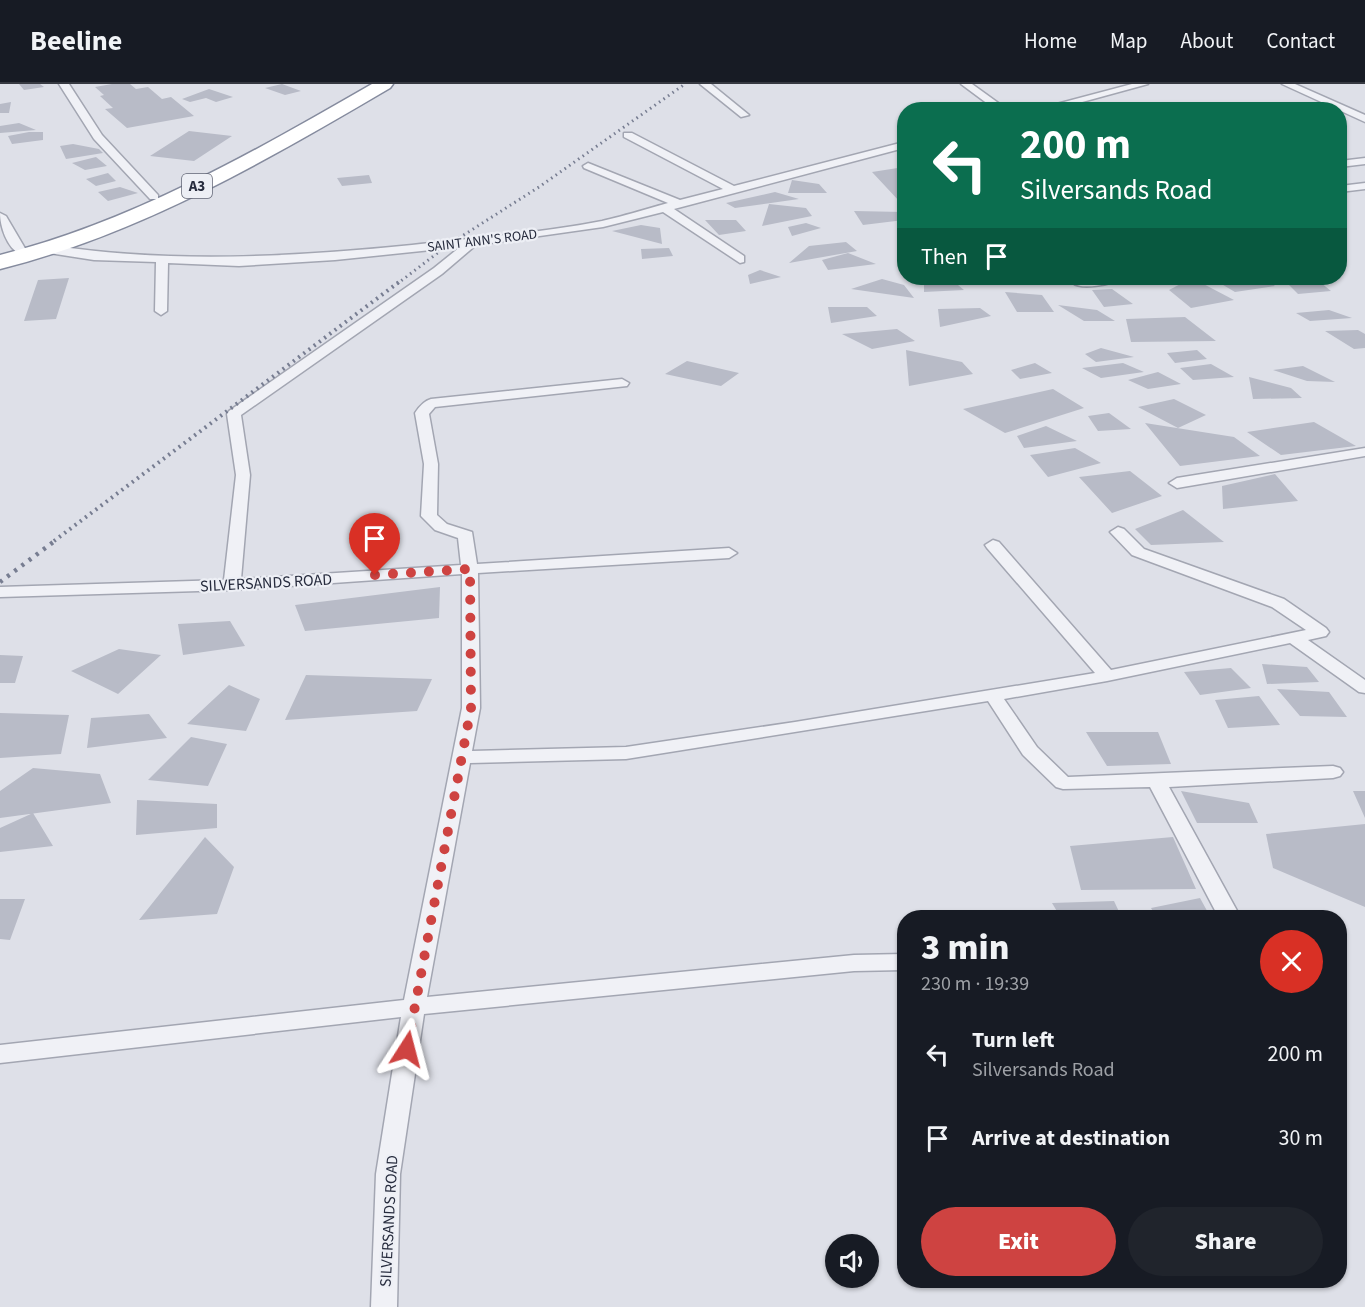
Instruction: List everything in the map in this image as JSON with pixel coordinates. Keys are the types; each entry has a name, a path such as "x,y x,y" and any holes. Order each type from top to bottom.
{"highway":[{"name":"A3","path":"0,262 121,214 261,143 367,84"},
{"name":"A3","path":"0,255 35,248 126,221 299,132 384,84"}],"street":[{"path":"64,84 98,138 154,197"},
{"path":"705,84 744,115"},
{"path":"966,84 992,102"},
{"path":"1086,84 1101,93"},
{"path":"1068,102 1143,84"},
{"path":"1287,84 1327,102"},
{"path":"1347,111 1365,119"},
{"path":"628,135 733,190"},
{"name":"SAINT ANN'S ROAD","path":"35,248 94,256 239,262 335,256 473,242 603,224 897,147"},
{"path":"1347,163 1365,161"},
{"path":"588,166 679,204"},
{"path":"1347,188 1365,186"},
{"path":"665,208 740,259"},
{"path":"0,216 35,248"},
{"path":"232,585 243,475 234,414 438,271 473,242"},
{"path":"161,311 162,260"},
{"path":"622,383 431,403 422,413 431,464 429,516 441,527 465,535 470,569 729,553"},
{"path":"1177,483 1365,452"},
{"path":"463,757 626,753 1107,676 1320,632 1278,603 1138,552 1118,532"},
{"path":"993,545 1107,676"},
{"name":"SILVERSANDS ROAD","path":"0,592 232,585 470,569 471,708 414,1007 388,1174 384,1307"},
{"path":"1294,638 1365,688"},
{"path":"993,695 1030,751 1063,783 1334,772"},
{"path":"1156,781 1226,910"},
{"path":"0,1054 414,1007 854,963 897,962"}],"building":[{"path":"19,84 40,84 44,87 24,90"},
{"path":"130,84 136,89 148,87 162,99 171,97 194,116 127,128 105,109 113,108 100,96 104,95 95,87"},
{"path":"282,84 301,91 285,95 265,88"},
{"path":"209,89 233,97 216,102 206,98 190,102 182,99"},
{"path":"11,102 9,113 0,113 0,104"},
{"path":"19,123 36,130 0,133 0,126"},
{"path":"189,131 232,136 194,161 150,156"},
{"path":"43,132 43,140 12,144 8,136"},
{"path":"73,144 99,149 103,153 66,159 60,146"},
{"path":"96,157 107,166 85,170 72,163"},
{"path":"897,168 897,199 872,172"},
{"path":"108,173 116,181 96,186 86,179"},
{"path":"369,175 372,183 342,186 337,178"},
{"path":"792,180 819,184 827,193 788,193"},
{"path":"120,187 138,193 108,201 98,192"},
{"path":"775,192 799,199 735,208 726,203"},
{"path":"769,204 806,208 812,216 762,226"},
{"path":"854,211 897,212 897,221 863,225"},
{"path":"705,220 736,220 746,231 719,235"},
{"path":"806,223 821,228 792,236 788,227"},
{"path":"641,225 660,228 662,244 612,231"},
{"path":"846,242 857,251 789,263 809,246"},
{"path":"669,248 673,256 642,259 641,249"},
{"path":"848,253 876,264 828,270 822,260"},
{"path":"760,270 781,277 750,284 748,275"},
{"path":"69,278 56,319 24,321 38,280"},
{"path":"882,279 897,285 904,285 914,298 851,289"},
{"path":"924,285 958,285 964,290 924,292"},
{"path":"1179,285 1205,285 1234,300 1191,308 1169,290"},
{"path":"1223,285 1275,286 1235,292"},
{"path":"1289,285 1324,285 1331,291 1298,294"},
{"path":"1112,289 1133,304 1104,307 1092,290"},
{"path":"1005,292 1042,295 1054,312 1017,312"},
{"path":"1058,305 1097,310 1115,321 1084,321"},
{"path":"828,307 867,307 877,316 831,323"},
{"path":"980,308 991,316 940,327 938,309"},
{"path":"1329,310 1352,318 1310,321 1296,313"},
{"path":"1185,317 1216,341 1131,342 1126,319"},
{"path":"897,329 915,341 872,349 842,334"},
{"path":"1358,330 1365,334 1365,348 1354,349 1325,331"},
{"path":"1101,348 1134,357 1096,362 1085,354"},
{"path":"906,350 962,362 973,374 909,386"},
{"path":"1197,350 1207,359 1175,363 1167,353"},
{"path":"687,361 739,373 721,386 665,374"},
{"path":"1035,363 1052,373 1020,379 1011,370"},
{"path":"1123,363 1144,372 1101,378 1082,368"},
{"path":"1211,364 1234,377 1193,380 1180,368"},
{"path":"1303,366 1335,382 1307,381 1273,370"},
{"path":"1158,372 1181,384 1148,389 1128,380"},
{"path":"1249,377 1291,388 1302,398 1253,399"},
{"path":"1053,389 1084,408 1005,433 963,409"},
{"path":"1174,399 1206,415 1178,428 1138,407"},
{"path":"1109,413 1131,429 1098,431 1088,416"},
{"path":"1314,422 1356,446 1281,455 1247,432"},
{"path":"1145,423 1234,437 1260,456 1180,466"},
{"path":"1046,426 1077,441 1024,448 1017,436"},
{"path":"1075,448 1101,463 1048,477 1030,455"},
{"path":"1130,471 1162,496 1112,513 1079,477"},
{"path":"1275,474 1298,501 1223,509 1222,486"},
{"path":"1183,510 1224,542 1151,545 1135,529"},
{"path":"440,587 439,618 305,631 295,605"},
{"path":"230,621 245,646 183,655 178,624"},
{"path":"119,649 161,655 118,694 71,671"},
{"path":"0,655 23,656 15,683 0,683"},
{"path":"1262,664 1307,667 1319,682 1267,684"},
{"path":"1231,668 1251,688 1200,695 1184,672"},
{"path":"306,675 432,679 417,711 285,720"},
{"path":"229,685 260,699 246,731 187,724"},
{"path":"1277,689 1329,692 1347,717 1300,716"},
{"path":"1259,696 1280,725 1228,728 1215,700"},
{"path":"0,713 69,715 61,754 0,758"},
{"path":"149,714 167,738 87,748 91,718"},
{"path":"1086,732 1158,732 1171,764 1107,766"},
{"path":"191,737 227,744 208,786 148,780"},
{"path":"33,768 100,774 111,803 0,818 0,791"},
{"path":"1181,791 1249,803 1258,823 1197,823"},
{"path":"1353,791 1365,791 1365,818"},
{"path":"137,800 217,804 217,828 136,835"},
{"path":"33,813 53,846 0,852 0,828"},
{"path":"1365,824 1365,907 1273,868 1266,834"},
{"path":"205,837 234,867 217,914 139,920"},
{"path":"1173,837 1196,889 1081,890 1070,846"},
{"path":"1200,898 1207,910 1152,910 1151,908"},
{"path":"0,899 25,899 10,940 0,939"},
{"path":"1114,901 1118,910 1056,910 1052,903"}],"railway":[{"path":"397,284 448,245 539,187 685,84"},
{"path":"54,541 399,282"},
{"path":"0,582 56,540"}],"route":[{"path":"375,575 470,569 471,708 407,1049"}]}
